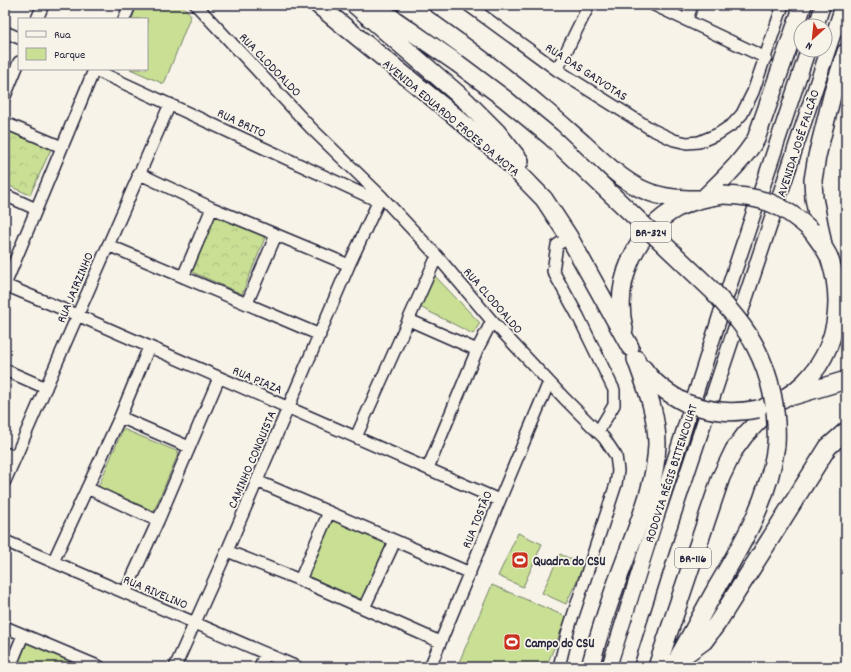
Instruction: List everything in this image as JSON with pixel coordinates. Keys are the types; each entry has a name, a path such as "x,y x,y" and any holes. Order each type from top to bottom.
{"highway":[{"name":"AVENIDA EDUARDO FROES DA MOTA","path":"318,5 502,156 544,199 569,237 633,353 647,374 666,391 686,403 706,410 741,412 758,409 846,380"},
{"path":"355,5 466,101 496,132 518,158 544,199"},
{"name":"BR-324","path":"373,5 457,63 505,99 551,137 712,290 732,313 755,346 768,375 774,404 777,435 774,463 766,490 750,530 674,665"},
{"name":"AVENIDA EDUARDO FROES DA MOTA","path":"406,5 516,86 609,167 633,185 652,194 672,199 743,195 762,199 781,207 798,218 812,231 846,276"},
{"path":"701,198 739,163 756,139 803,5"},
{"path":"827,252 814,198 813,180 817,156 834,88 846,52"},
{"name":"AVENIDA EDUARDO FROES DA MOTA","path":"633,353 624,327 621,307 623,283 627,267 643,238 662,218 679,207 701,198"},
{"name":"AVENIDA EDUARDO FROES DA MOTA","path":"779,401 801,388 815,373 827,356 835,337 839,317 840,297 836,276 827,252"},
{"path":"590,667 623,563 648,496 655,469 657,443 653,408 633,353"},
{"name":"BR-116","path":"657,667 721,478 734,450 745,435 779,401"},
{"path":"674,665 704,640 718,622 828,447 846,431"}],"main road":[{"path":"819,18 823,5"},
{"name":"AVENIDA JOSÉ FALCÃO","path":"751,280 843,5"},
{"name":"AVENIDA JOSÉ FALCÃO","path":"732,278 805,58"},
{"name":"RODOVIA RÉGIS BITTENCOURT","path":"609,667 732,278"},
{"name":"RODOVIA RÉGIS BITTENCOURT","path":"625,667 664,542 751,280"}],"street":[{"path":"37,18 43,5"},
{"path":"124,18 130,5"},
{"name":"RUA CLODOALDO","path":"196,5 379,199 437,256 492,321 604,438 616,456 618,471 616,484 567,634 559,667"},
{"name":"RUA DAS GAIVOTAS","path":"468,5 557,70 651,129 674,140 699,142 718,134 733,124 742,114 753,92 766,58"},
{"path":"557,70 589,5"},
{"path":"654,5 766,58 783,5"},
{"path":"687,20 692,5"},
{"path":"5,32 18,38"},
{"path":"5,96 18,64"},
{"path":"5,285 62,147 98,70"},
{"name":"RUA BRITO","path":"98,70 379,199"},
{"name":"RUA JAIRZINHO","path":"5,481 10,455 46,388 138,173 170,104"},
{"path":"5,123 62,147"},
{"path":"138,173 212,208 349,265"},
{"path":"5,195 36,209"},
{"name":"CAMINHO CONQUISTA","path":"175,667 227,551 349,265 379,199"},
{"path":"183,277 212,208"},
{"path":"247,303 276,235"},
{"path":"569,237 557,246 553,271 578,316 614,390 614,405 598,432"},
{"path":"108,245 320,335"},
{"path":"356,437 437,256"},
{"name":"RUA PIAZA","path":"5,285 289,407 499,500"},
{"path":"409,320 477,350"},
{"path":"428,468 477,350 492,321"},
{"path":"53,562 120,417 149,347"},
{"path":"5,370 46,388"},
{"path":"126,593 219,378"},
{"name":"RUA TOSTÃO","path":"430,667 549,382"},
{"path":"120,417 189,447"},
{"path":"257,481 470,573"},
{"path":"87,488 158,521"},
{"path":"300,580 329,512"},
{"name":"RUA RIVELINO","path":"5,541 296,667"},
{"path":"364,608 395,541"},
{"path":"227,551 300,580 440,642"},
{"path":"5,627 95,666"},
{"path":"10,667 23,636"},
{"path":"260,667 265,653"}],"green space":[{"path":"137,5 182,5 191,15 164,84 132,70 148,70 148,18 132,18"},
{"path":"5,129 51,149 30,195 5,184"},
{"path":"217,212 267,233 242,294 192,272"},
{"path":"433,274 480,323 473,334 420,307"},
{"path":"123,429 179,452 154,511 98,487"},
{"path":"332,517 388,541 363,600 307,576"},
{"name":"Quadra do CSU","path":"518,533 542,544 523,587 498,576"},
{"name":"Quadra do CSU","path":"560,554 584,565 566,604 542,593"},
{"name":"Campo do CSU","path":"492,585 567,617 546,667 457,667"},
{"path":"25,639 81,663 79,667 13,667"}],"place":[{"name":"Quadra do CSU","path":"520,560"},
{"name":"Campo do CSU","path":"512,642"}]}
